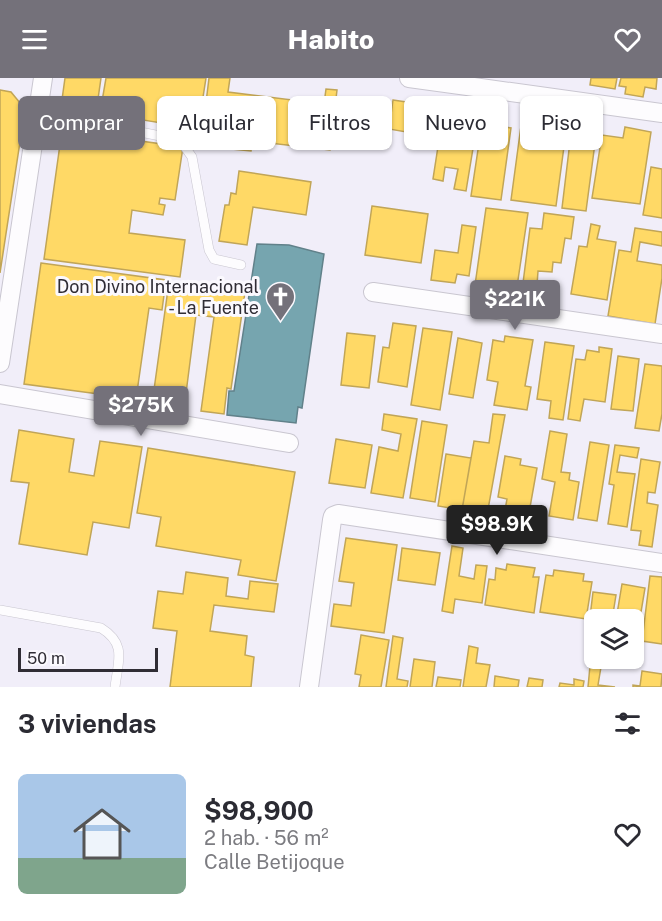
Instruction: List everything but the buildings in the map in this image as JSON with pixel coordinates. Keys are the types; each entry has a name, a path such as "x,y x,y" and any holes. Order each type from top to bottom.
{"street":[{"path":"40,96 43,78"},
{"path":"409,78 662,113"},
{"path":"0,363 32,150"},
{"path":"373,292 662,334"},
{"path":"0,394 289,444"},
{"path":"309,687 332,520 333,516 338,514 662,563"}],"lane":[{"path":"145,133 180,140 192,157 209,250 214,259 241,265"},
{"path":"0,610 101,628 111,634 119,647 115,687"}],"place":[{"name":"Don Divino Internacional - La Fuente","path":"280,322"}]}
